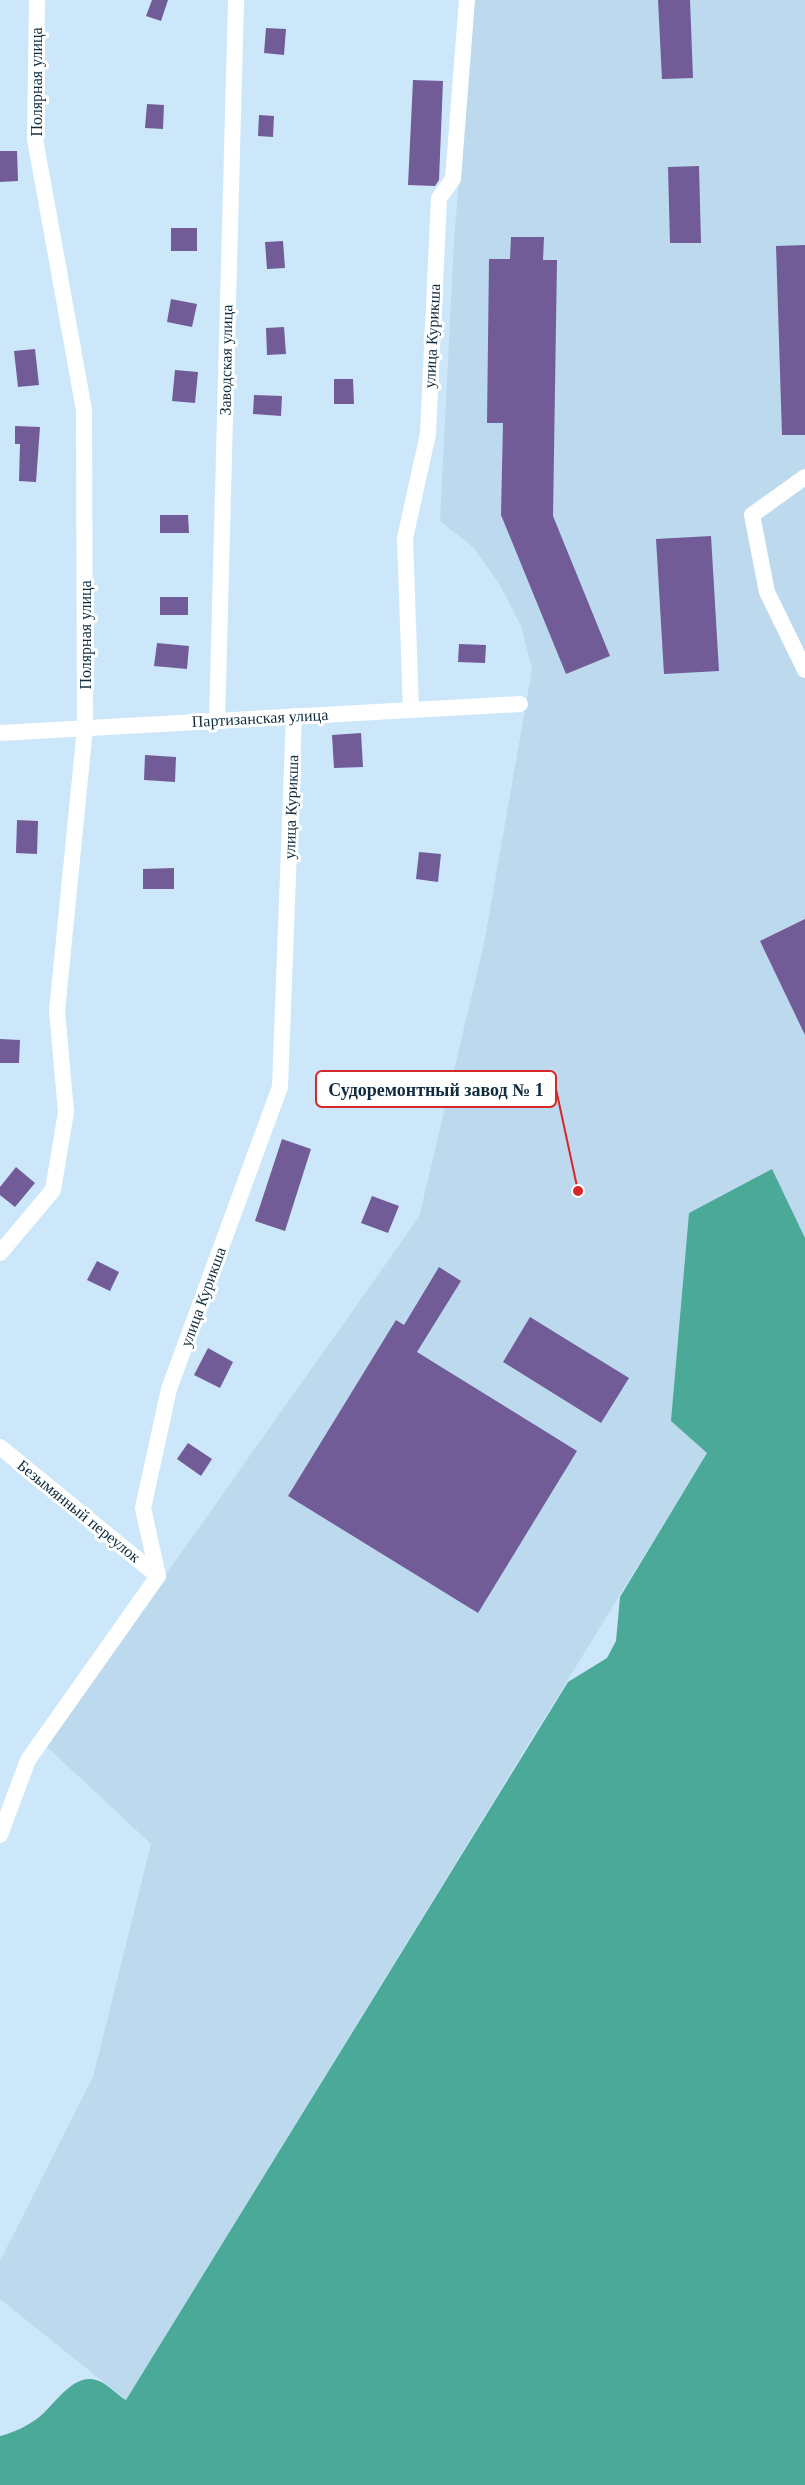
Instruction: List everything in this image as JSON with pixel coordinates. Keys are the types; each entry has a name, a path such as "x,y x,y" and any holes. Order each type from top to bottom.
{"street":[{"name":"Полярная улица","path":"0,1253 53,1190 66,1112 57,1011 85,728 84,410 35,139 37,0"},
{"name":"Заводская улица","path":"217,721 236,0"},
{"name":"улица Курикша","path":"411,710 405,538 428,434 440,198 453,179 467,0"},
{"path":"805,477 752,515 767,592 805,670"},
{"name":"Партизанская улица","path":"0,733 520,704"},
{"name":"улица Курикша","path":"158,1576 143,1508 169,1389 280,1087 294,716"},
{"name":"Безымянный переулок","path":"0,1447 158,1576"},
{"path":"0,1835 28,1760 158,1576"}],"shaded area":[{"path":"474,0 805,0 805,1238 772,1170 707,1453 126,2400 0,2299 0,2261 93,2077 151,1844 45,1745 419,1217 484,944 532,669 521,626 500,585 473,547 440,521 454,241"},
{"path":"772,1169 805,1238 805,2485 0,2485 0,2436 20,2429 38,2418 73,2384 81,2380 99,2381 126,2400 568,1682 607,1658 616,1641 620,1597 707,1453 671,1421 689,1213"}],"building":[{"path":"152,0 168,0 161,21 146,16"},
{"path":"658,0 690,0 693,78 662,79"},
{"path":"266,28 286,29 284,55 264,53"},
{"path":"413,80 443,81 439,180 435,186 408,185"},
{"path":"147,104 164,105 163,129 145,128"},
{"path":"259,115 274,116 273,137 258,136"},
{"path":"0,151 17,151 18,181 0,182"},
{"path":"699,166 701,243 670,243 668,167"},
{"path":"171,228 197,228 197,251 171,251"},
{"path":"511,237 544,237 543,260 557,260 553,516 610,656 566,674 501,515 503,423 487,423 489,259 510,259"},
{"path":"283,241 285,268 267,269 265,242"},
{"path":"805,245 805,435 782,435 776,246"},
{"path":"171,299 197,304 192,327 167,322"},
{"path":"284,327 286,354 267,355 266,328"},
{"path":"35,349 39,385 18,387 14,351"},
{"path":"175,370 198,372 195,403 172,401"},
{"path":"334,379 353,379 354,404 334,404"},
{"path":"254,395 282,396 281,416 253,414"},
{"path":"15,426 40,427 36,482 19,481 20,444 15,444"},
{"path":"160,515 188,515 189,533 160,533"},
{"path":"711,536 719,671 664,674 656,539"},
{"path":"160,597 188,597 188,615 160,615"},
{"path":"157,643 189,646 187,669 154,666"},
{"path":"459,644 486,645 485,663 458,662"},
{"path":"361,733 363,767 334,768 332,735"},
{"path":"145,755 176,757 175,782 144,780"},
{"path":"17,820 38,821 37,854 16,853"},
{"path":"419,852 441,854 438,882 416,879"},
{"path":"174,868 174,889 143,889 143,869"},
{"path":"805,919 805,1035 760,941"},
{"path":"0,1039 20,1040 19,1063 0,1063"},
{"path":"282,1139 311,1149 285,1231 255,1221"},
{"path":"16,1167 35,1183 15,1207 0,1195 0,1187"},
{"path":"372,1196 399,1206 388,1233 361,1223"},
{"path":"97,1261 119,1272 110,1291 87,1280"},
{"path":"439,1267 461,1281 417,1352 577,1451 478,1613 288,1496 396,1320 404,1325"},
{"path":"530,1317 629,1378 601,1423 503,1362"},
{"path":"208,1348 233,1362 220,1388 194,1375"},
{"path":"188,1443 212,1459 201,1476 177,1459"}],"place":[{"name":"Судоремонтный завод № 1","path":"578,1191"}]}
